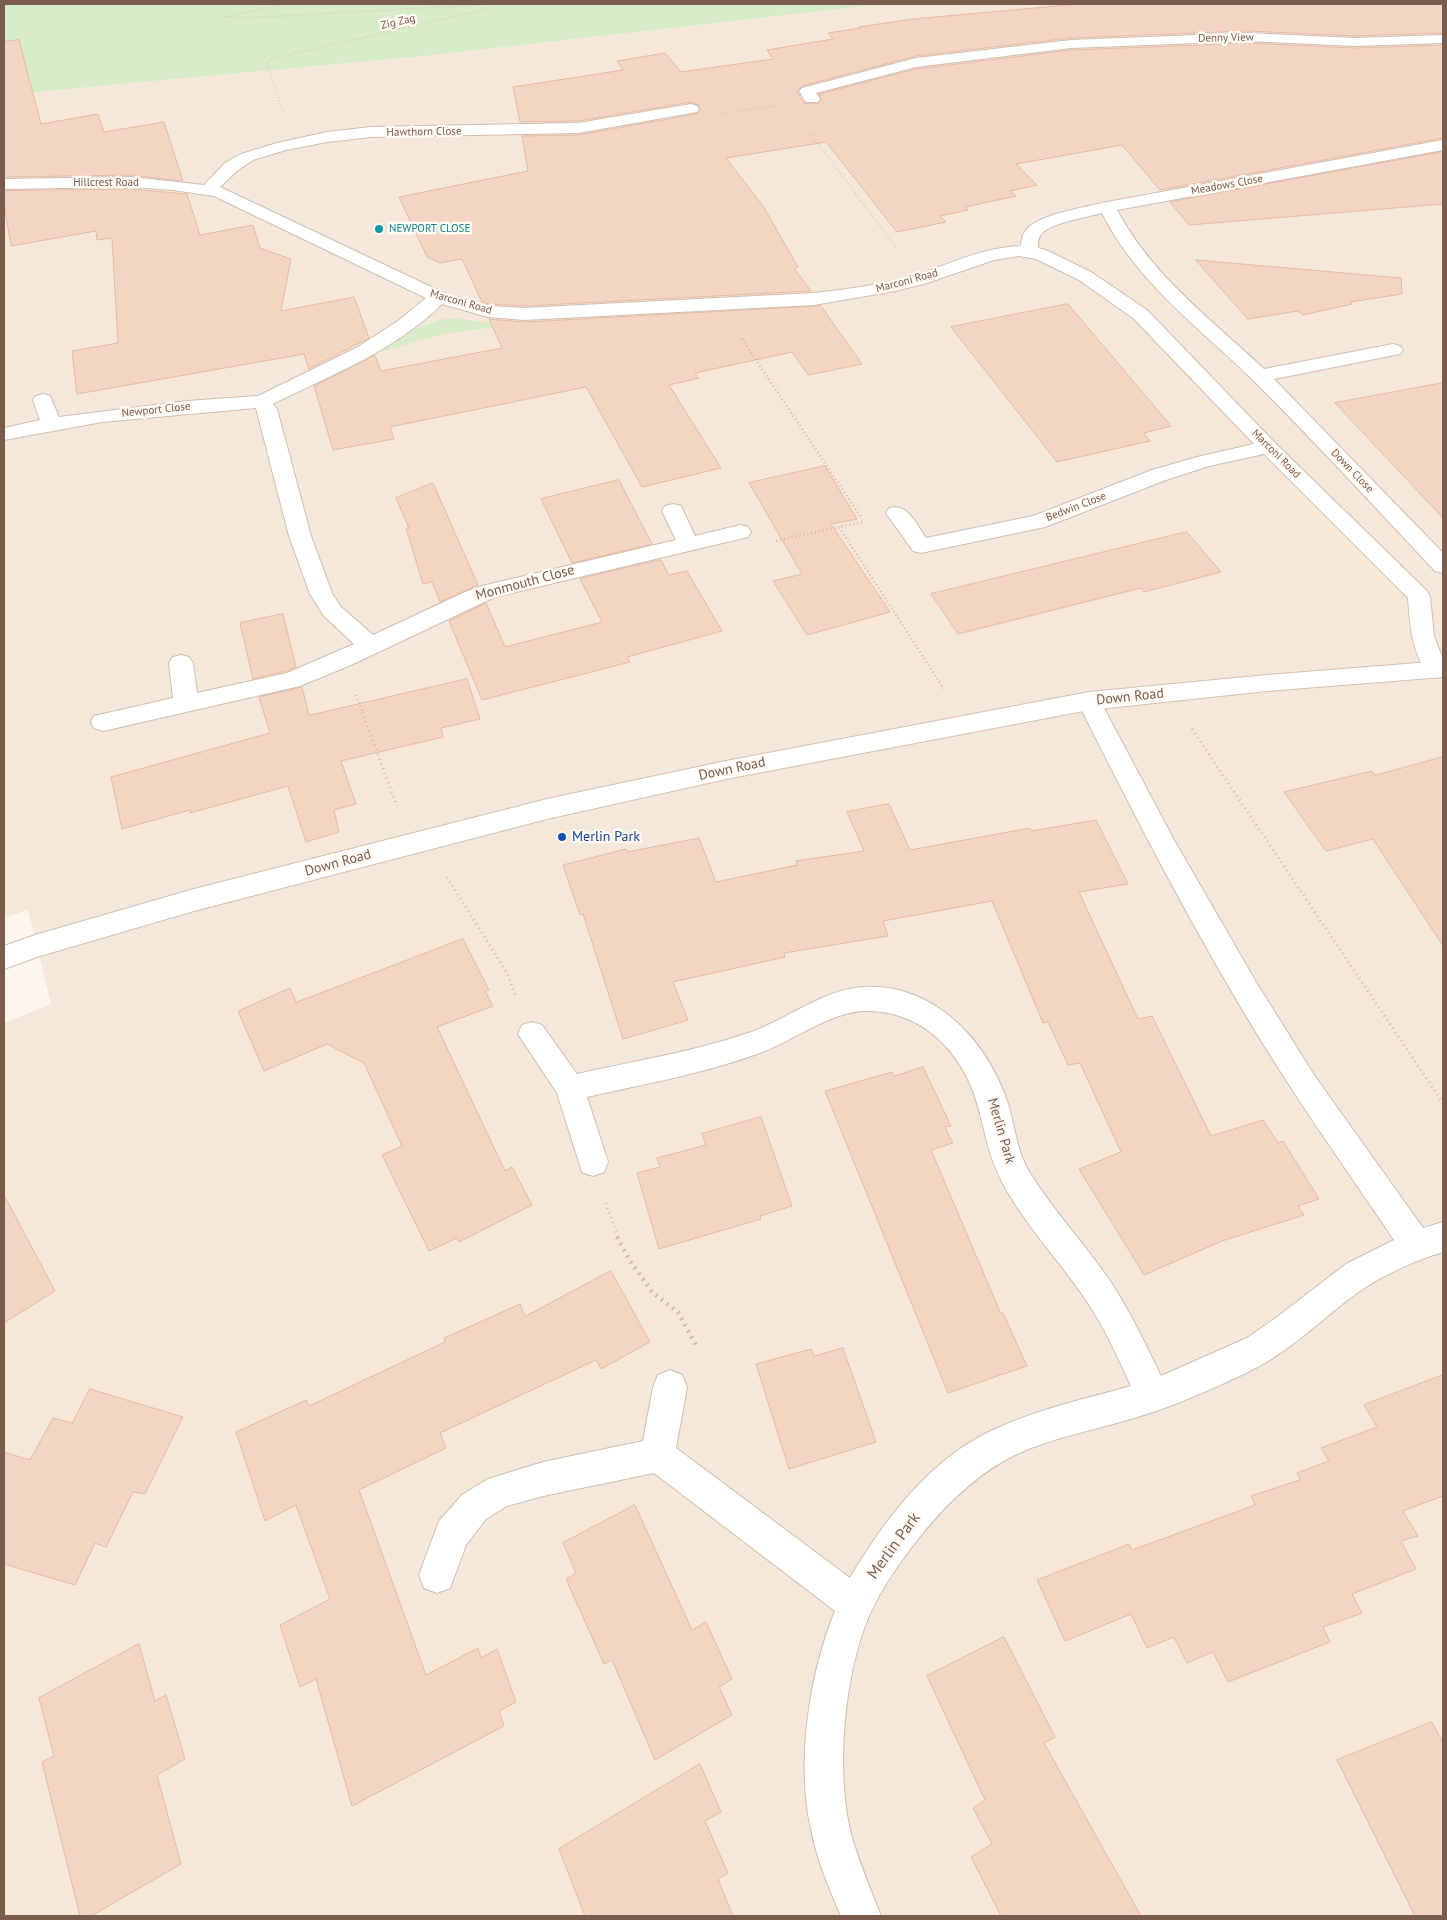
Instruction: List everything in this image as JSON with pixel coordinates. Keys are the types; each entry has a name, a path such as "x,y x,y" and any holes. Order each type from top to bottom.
{"street":[{"name":"Denny View","path":"812,100 807,91 916,62 1089,42 1248,37 1355,42 1443,38"},
{"path":"1009,50 1023,64"},
{"path":"641,100 654,116"},
{"name":"Hawthorn Close","path":"208,190 231,167 241,160 263,151 337,135 371,132 568,129 690,109"},
{"name":"Meadows Close","path":"1029,251 1031,236 1037,228 1074,214 1443,145"},
{"name":"Hillcrest Road","path":"4,184 131,182 174,184 208,190"},
{"name":"Marconi Road","path":"208,190 225,194 438,297 472,308 508,314 720,305 839,296 920,279 991,255 1029,251 1047,256 1070,267 1140,314 1268,447 1419,596 1422,636 1440,669"},
{"name":"Down Close","path":"1107,207 1118,230 1147,269 1260,376 1443,566"},
{"name":"Newport Close","path":"4,434 52,424 159,410 262,402 363,352 423,312 438,297"},
{"path":"1260,376 1393,350"},
{"path":"43,400 52,424"},
{"path":"262,402 267,409 300,536 321,594 332,611 370,645"},
{"name":"Bedwin Close","path":"897,513 922,546 1037,522 1159,475 1204,461 1268,447"},
{"path":"673,511 688,543"},
{"name":"Monmouth Close","path":"103,722 280,684 343,659 490,591 740,532"},
{"path":"181,663 186,704"},
{"name":"Down Road","path":"4,958 35,946 194,900 547,809 726,770 1089,701 1295,680 1440,669"},
{"name":"Merlin Park","path":"861,1916 836,1854 826,1803 825,1758 832,1679 856,1604 870,1577 907,1524 948,1482 975,1459 1004,1442 1055,1423 1153,1395 1211,1372 1264,1345 1356,1276 1384,1260 1430,1241 1304,1084 1214,935 1137,796 1089,701"},
{"name":"Down Road","path":"4,964 35,946"},
{"name":"Merlin Park","path":"570,1088 708,1058 758,1042 838,1004 860,999 889,999 920,1010 941,1024 957,1038 976,1065 991,1094 1005,1154 1013,1172 1024,1191 1099,1292 1153,1395"},
{"path":"532,1034 570,1088 593,1162"},
{"path":"658,1455 670,1387"},
{"path":"437,1575 452,1534 474,1507 500,1491 543,1478 658,1455 856,1604"}],"path":[{"name":"Zig Zag","path":"285,4 225,17 246,18 494,4 491,8 271,59 267,63 294,143"},
{"path":"690,109 707,116 780,105"},
{"path":"830,160 920,279"},
{"path":"720,305 864,522 764,543 750,532 740,532"},
{"path":"839,527 966,723"},
{"path":"343,659 411,844 446,876 507,973 532,1034"},
{"path":"1168,694 1443,1103"},
{"path":"593,1162 614,1231 630,1261 653,1292 678,1312 697,1345 701,1371 698,1390 670,1387"}],"shaded area":[{"path":"886,4 1443,4 1443,1916 4,1916 4,1023 51,1004 28,910 4,918 4,95 425,56"}],"green space":[{"path":"4,4 885,4 425,56 4,95"},
{"path":"443,319 511,325 443,334 384,351 381,350 415,329"}],"building":[{"path":"1079,4 1443,4 1443,33 1355,36 1248,31 1071,38 916,56 802,86 797,92 804,103 818,104 822,100 819,94 916,69 1071,50 1248,43 1355,48 1443,45 1443,138 1160,190 1122,145 1016,164 1037,185 1010,191 1016,196 965,207 968,210 940,216 946,222 897,232 826,142 726,158 763,206 798,267 794,268 811,291 524,306 489,304 482,302 462,259 440,263 427,257 399,197 528,171 522,136 578,135 697,114 701,110 699,105 691,102 578,121 520,122 513,87 623,70 617,61 665,53 681,72 773,59 767,50 833,39 828,33 861,28 859,27 913,19"},
{"path":"19,40 41,124 98,114 104,132 164,122 183,181 131,175 4,177 4,42"},
{"path":"1443,152 1443,204 1189,225 1170,202"},
{"path":"131,189 187,194 200,235 253,225 260,248 291,259 281,311 354,297 369,338 309,369 304,354 77,394 72,351 118,343 112,238 97,240 96,231 11,246 4,204 4,191"},
{"path":"1196,260 1401,278 1402,294 1350,302 1352,304 1303,315 1298,311 1248,319"},
{"path":"1068,304 1171,426 1144,433 1150,441 1057,462 951,327"},
{"path":"821,306 862,364 808,375 792,352 695,373 699,378 669,385 721,468 642,487 586,387 390,427 394,439 333,450 314,386 375,355 381,371 502,348 489,319 524,322"},
{"path":"1443,383 1443,518 1335,403"},
{"path":"825,466 857,519 831,524 890,612 807,635 773,581 802,574 749,483"},
{"path":"619,480 652,544 572,563 541,499"},
{"path":"433,483 478,585 440,602 432,582 423,584 406,528 409,528 396,498"},
{"path":"1187,532 1221,572 1144,592 1141,588 958,634 931,594"},
{"path":"661,560 669,575 687,571 722,631 627,657 630,662 482,700 449,621 486,603 505,647 602,622 580,579"},
{"path":"283,614 296,667 253,679 240,623"},
{"path":"467,679 480,719 441,728 443,737 341,761 356,804 334,810 339,832 306,842 288,786 190,813 190,810 122,829 111,777 270,733 259,697 302,687 309,715"},
{"path":"1443,757 1443,946 1373,839 1326,851 1284,792 1372,771 1375,775"},
{"path":"889,804 910,850 1030,828 1031,831 1096,820 1128,884 1079,892 1138,1019 1152,1016 1211,1136 1263,1120 1278,1143 1283,1141 1319,1199 1298,1206 1304,1215 1222,1241 1144,1275 1079,1169 1121,1152 1080,1063 1068,1065 1048,1022 1043,1023 992,901 883,921 888,936 784,953 785,957 673,982 688,1020 623,1039 583,914 580,915 563,865 626,849 627,852 699,838 716,882 797,865 796,861 864,851 847,812"},
{"path":"463,939 489,990 485,991 493,1006 437,1027 505,1171 512,1167 532,1205 459,1242 457,1238 429,1251 382,1155 402,1146 364,1063 327,1044 264,1071 238,1011 290,988 296,1002"},
{"path":"923,1067 951,1126 945,1127 953,1143 931,1150 1001,1314 1003,1313 1027,1366 948,1393 825,1091 892,1072 894,1076"},
{"path":"761,1117 792,1206 760,1216 761,1219 659,1249 637,1173 660,1167 657,1158 706,1145 702,1134"},
{"path":"4,1195 55,1291 4,1323"},
{"path":"611,1271 650,1342 601,1369 596,1360 440,1433 446,1448 359,1490 426,1675 478,1648 481,1658 497,1649 516,1702 499,1711 504,1726 352,1806 316,1679 300,1687 280,1625 330,1599 296,1505 265,1521 236,1432 306,1400 309,1406 445,1342 444,1338 520,1304 525,1316"},
{"path":"843,1348 876,1442 789,1469 756,1364 811,1349 814,1356"},
{"path":"1443,1375 1443,1496 1403,1511 1418,1536 1401,1541 1416,1569 1352,1594 1362,1613 1323,1627 1330,1642 1228,1682 1213,1652 1187,1663 1174,1637 1147,1648 1131,1614 1065,1641 1037,1580 1129,1544 1132,1550 1255,1505 1251,1496 1300,1480 1297,1473 1329,1461 1321,1448 1377,1427 1364,1405"},
{"path":"90,1389 183,1417 145,1494 133,1492 106,1547 95,1543 75,1585 4,1564 4,1452 30,1460 53,1418 72,1423"},
{"path":"635,1505 692,1630 706,1622 732,1679 719,1687 732,1715 655,1760 612,1660 604,1664 566,1579 576,1573 563,1543"},
{"path":"1004,1637 1055,1737 1044,1743 1141,1916 1001,1916 971,1857 992,1844 973,1808 985,1800 927,1676"},
{"path":"139,1644 155,1701 166,1695 185,1759 157,1775 181,1864 91,1916 80,1916 42,1762 54,1756 39,1698"},
{"path":"1432,1722 1443,1743 1443,1916 1415,1916 1337,1760"},
{"path":"700,1764 721,1812 705,1821 728,1873 718,1879 733,1916 585,1916 559,1849"}],"place":[{"name":"NEWPORT CLOSE","path":"379,229"},
{"name":"Merlin Park","path":"562,837"}]}
